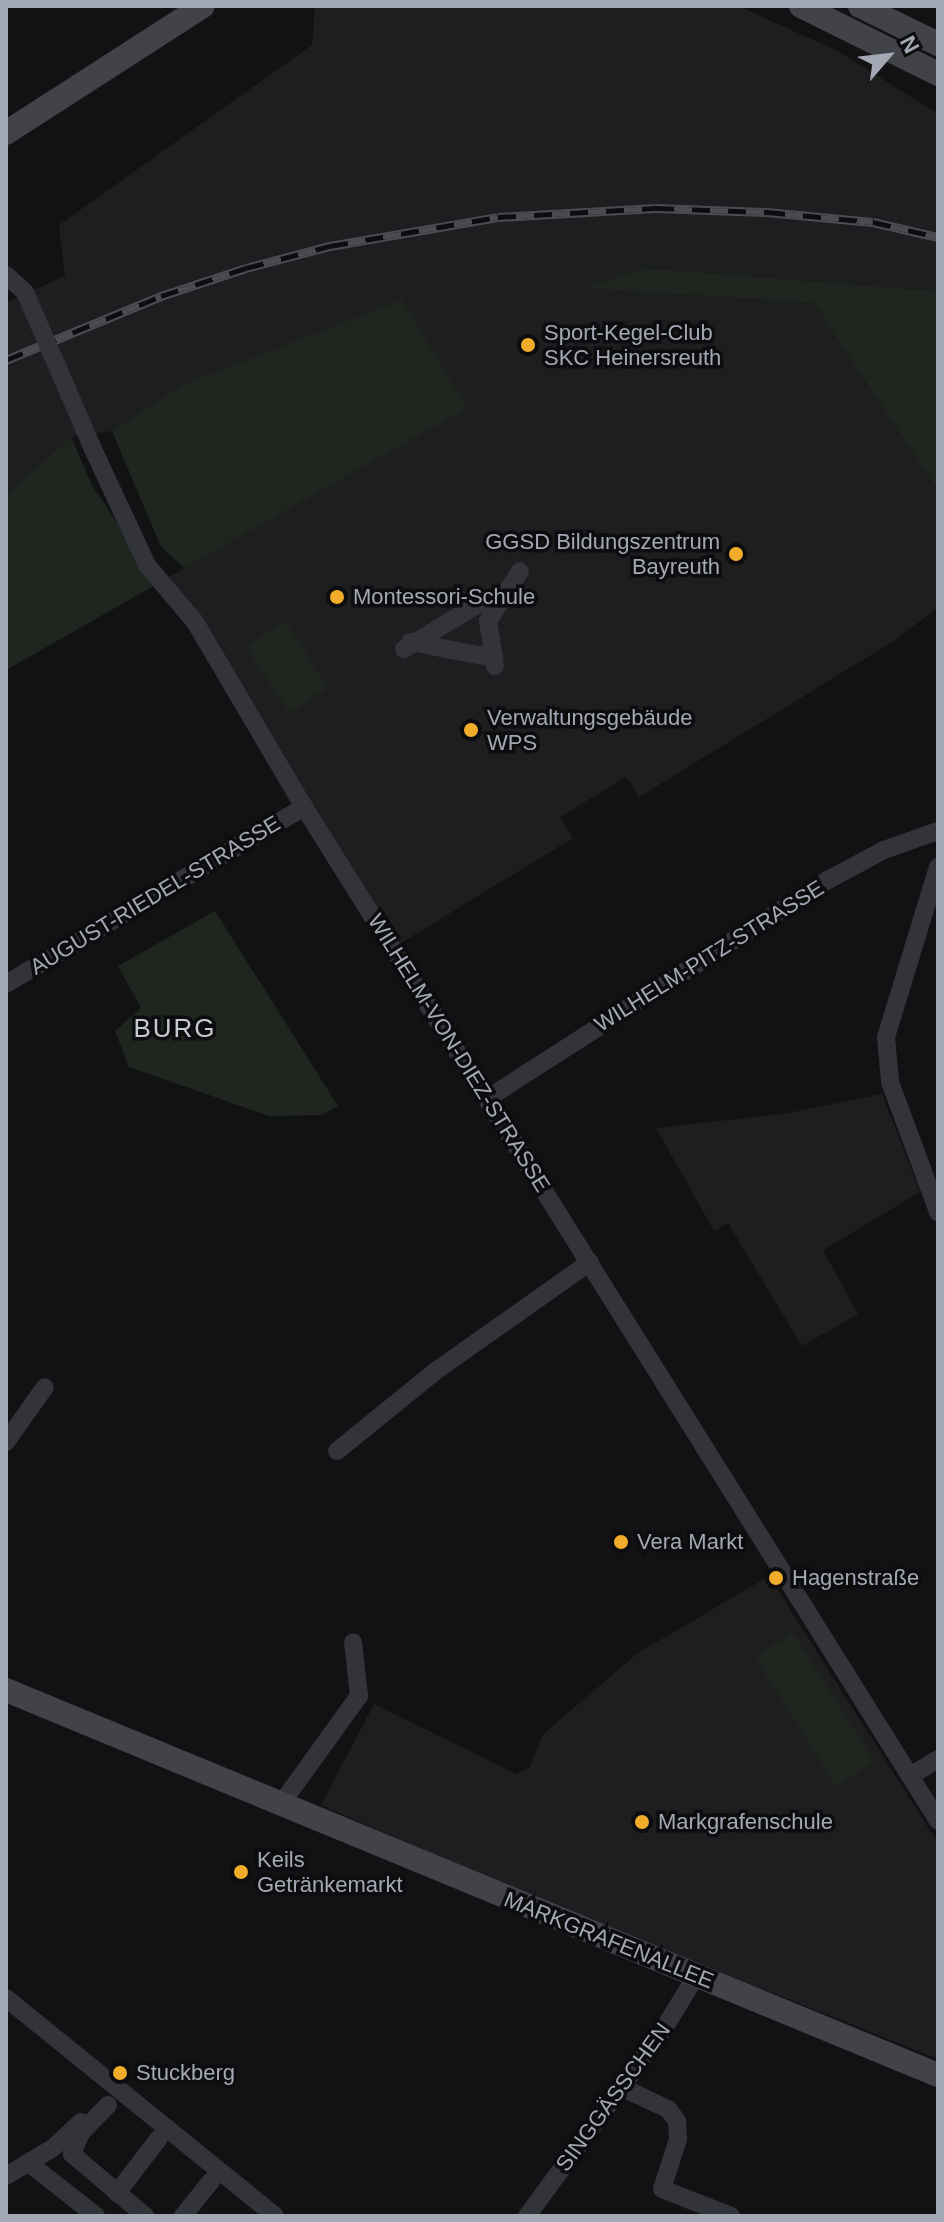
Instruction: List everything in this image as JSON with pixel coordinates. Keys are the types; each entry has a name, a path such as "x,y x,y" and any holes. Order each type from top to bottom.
{"street":[{"path":"6,133 203,6"},
{"path":"801,6 938,74"},
{"path":"860,6 938,44"},
{"name":"WILHELM-VON-DIEZ-STRASSE","path":"6,275 25,292 147,565 195,622 304,807 938,1821"},
{"path":"495,610 480,603 406,644 494,662 488,621 520,571"},
{"name":"AUGUST-RIEDEL-STRASSE","path":"6,984 304,807"},
{"name":"WILHELM-PITZ-STRASSE","path":"488,1098 828,880 884,850 938,831"},
{"path":"938,867 886,1037 890,1082 938,1212"},
{"path":"337,1451 437,1370 590,1262"},
{"path":"6,1442 45,1387"},
{"path":"281,1804 359,1696 353,1642"},
{"name":"MARKGRAFENALLEE","path":"6,1690 938,2075"},
{"path":"910,1776 938,1759"},
{"name":"SINGGÄSSCHEN","path":"527,2216 621,2087 696,1976"},
{"path":"6,1998 275,2216"},
{"path":"6,2176 30,2164 76,2127 113,2085"},
{"path":"621,2087 668,2109 677,2121 678,2139 662,2189 731,2216"},
{"path":"108,2105 73,2154 145,2216"},
{"path":"117,2193 159,2138"},
{"path":"30,2164 96,2216"},
{"path":"183,2216 211,2181"}],"shaded area":[{"path":"315,6 738,6 838,51 938,114 938,291 645,268 586,288 814,303 938,491 938,608 889,644 639,797 626,777 560,817 573,838 393,948 192,624 157,584 466,408 182,385 112,431 71,437 6,495 6,302 65,276 59,225 312,45"},
{"path":"645,268 938,291 938,491 814,303 584,288"},
{"path":"402,300 467,408 185,568 161,547 112,431 182,385"},
{"path":"71,437 92,485 157,584 6,670 6,495"},
{"path":"286,621 327,688 289,713 246,646"},
{"path":"215,911 338,1106 322,1115 269,1116 129,1067 115,1031 141,1008 118,966"},
{"path":"882,1094 920,1192 823,1250 858,1314 802,1346 728,1223 714,1231 656,1128 783,1114"},
{"name":"Markgrafenschule","path":"769,1576 938,1843 938,2059 508,1887 321,1805 374,1704 516,1774 530,1767 543,1734 638,1653"},
{"path":"793,1633 875,1762 836,1786 755,1657"}],"railway":[{"path":"6,360 161,296 246,268 330,246 498,217 656,208 767,212 873,222 938,237"}],"place":[{"name":"Sport-Kegel-Club SKC Heinersreuth","path":"528,345"},
{"name":"GGSD Bildungszentrum Bayreuth","path":"736,554"},
{"name":"Montessori-Schule","path":"337,597"},
{"name":"Verwaltungsgebäude WPS","path":"471,730"},
{"name":"Vera Markt","path":"621,1542"},
{"name":"Hagenstraße","path":"776,1578"},
{"name":"Markgrafenschule","path":"642,1822"},
{"name":"Keils Getränkemarkt","path":"241,1872"},
{"name":"Stuckberg","path":"120,2073"}],"district":[{"name":"BURG","path":"175,1029"}]}
